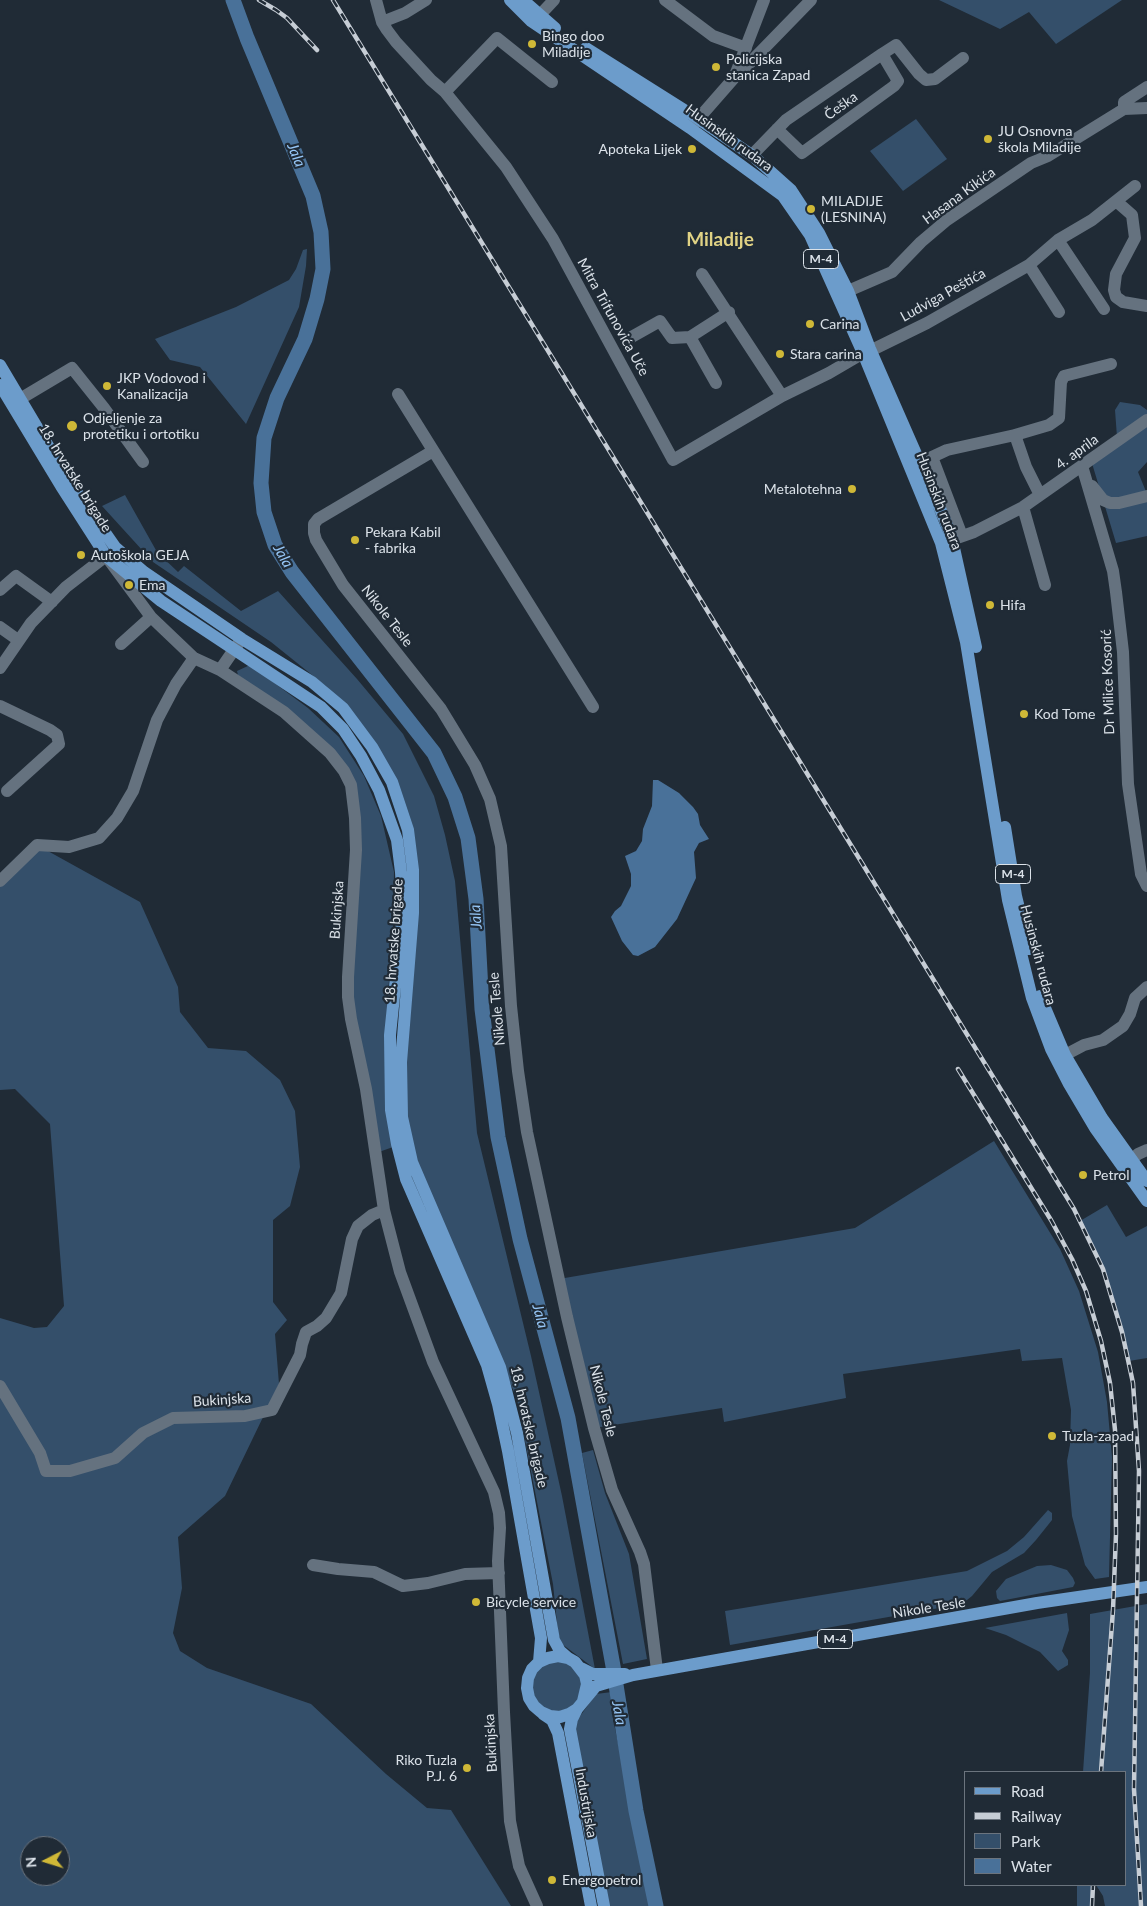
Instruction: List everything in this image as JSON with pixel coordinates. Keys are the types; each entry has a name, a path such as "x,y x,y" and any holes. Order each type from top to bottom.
{"main road":[{"name":"Husinskih rudara","path":"510,0 531,21 694,123 753,156 791,190 819,233 848,291 866,351"},
{"name":"Husinskih rudara","path":"523,0 539,16 694,123 783,196 810,235 866,351 952,540 974,640 1016,896 1040,996 1065,1055 1102,1118 1147,1182"},
{"name":"18. hrvatske brigade","path":"0,366 69,481 115,547 144,572 321,707 343,729 361,756 379,790 397,840 403,910 390,1035 389,1077 391,1110 397,1144 406,1178 487,1365 498,1404 541,1638 539,1662"},
{"name":"18. hrvatske brigade","path":"0,385 106,556 160,600 238,644 312,682 343,708 372,747 392,782 408,830 413,870 413,913 401,1062 402,1117 412,1162 500,1366 517,1432 554,1640 560,1651 568,1658"},
{"name":"Husinskih rudara","path":"952,540 966,642 1008,900 1032,998 1051,1049 1069,1084 1095,1128 1147,1201"},
{"name":"Nikole Tesle","path":"581,1668 600,1679 617,1673 633,1675 1038,1603 1147,1587"},
{"path":"568,1658 553,1657 539,1662 532,1669 528,1678 529,1698 534,1706 542,1712 550,1716 560,1717 569,1714 580,1705 600,1679"},
{"name":"M-4","path":"568,1658 581,1668"},
{"path":"580,1705 587,1693 587,1684 581,1668"},
{"name":"Industrijska","path":"580,1705 572,1719 570,1728 604,1906"},
{"name":"Industrijska","path":"542,1712 552,1720 558,1733 591,1906"}],"street":[{"name":"Mitra Trifunovića Uče","path":"376,0 382,22 396,42 431,80 445,92 506,167 553,239 674,460 782,396 829,373 866,351"},
{"path":"382,22 405,13 426,0"},
{"path":"539,16 554,0"},
{"path":"664,0 713,36 746,48"},
{"path":"734,78 764,0"},
{"path":"694,123 734,78 811,0"},
{"path":"445,92 497,38 552,82"},
{"name":"Češka","path":"753,156 786,120 896,45 926,80 935,79 963,58"},
{"name":"Češka","path":"777,129 802,153 810,148 894,86 898,81 882,54"},
{"path":"1124,109 1124,102 1147,87"},
{"name":"Hasana Kikića","path":"848,291 892,272 920,242 947,220 1031,163 1048,156 1124,109 1147,108"},
{"name":"Ludviga Peštića","path":"866,351 927,323 1029,264 1058,240 1092,220 1135,186"},
{"path":"1116,201 1132,215 1135,238 1116,274 1114,290 1116,298 1123,302 1147,306"},
{"path":"1058,240 1104,309"},
{"path":"1029,264 1059,312"},
{"path":"702,274 729,312 782,396"},
{"path":"716,383 690,337 729,312"},
{"name":"Mitra Trifunovića Uče","path":"628,339 660,321 672,338 690,337"},
{"name":"Husinskih rudara","path":"952,540 932,457 947,450 1015,435 1049,425 1059,418 1061,382 1064,376 1110,364"},
{"path":"20,399 72,368 143,462"},
{"path":"398,394 593,707"},
{"name":"4. aprila","path":"952,540 1023,507 1147,420"},
{"path":"1015,435 1026,467 1040,495"},
{"name":"Nikole Tesle","path":"433,451 318,518 314,524 314,533 317,542 343,585 442,709 475,765 490,799 501,846 511,1006 518,1071 528,1132 567,1317 594,1428 612,1490 644,1564 657,1670"},
{"name":"Dr Milice Kosorić","path":"1082,466 1113,571 1118,601 1123,652 1128,784 1141,874 1147,886"},
{"name":"Dr Milice Kosorić","path":"1086,478 1102,500 1110,503 1119,503 1147,496"},
{"path":"1023,507 1045,585"},
{"path":"0,668 31,623 66,587 106,556"},
{"name":"Bukinjska","path":"106,556 151,617 194,658 220,670 284,712 330,753 344,771 351,785 356,850 348,997 366,1089 384,1210 400,1272 433,1362 494,1492 500,1528 499,1573 510,1821 519,1866 537,1906"},
{"path":"0,590 16,576 52,602"},
{"path":"121,644 151,617"},
{"path":"0,627 18,640"},
{"path":"220,670 238,644"},
{"path":"0,881 37,845 69,847 100,838 117,818 133,791 157,720 176,684 194,658"},
{"path":"0,706 50,730 57,735 59,744 7,791"},
{"path":"1065,1055 1084,1045 1103,1040 1123,1026 1130,1014 1135,998 1147,987"},
{"path":"1131,1160 1147,1150"},
{"name":"Bukinjska","path":"0,1386 40,1453 46,1471 70,1471 115,1458 143,1433 173,1418 245,1416 272,1410 300,1355 306,1332 326,1318 341,1293 352,1239 358,1226 372,1215 384,1210"},
{"path":"313,1565 374,1572 403,1586 428,1583 465,1574 499,1573"}],"green space":[{"path":"939,0 1122,0 1056,44 1029,12 1000,29"},
{"path":"916,119 947,159 903,191 870,151"},
{"path":"307,249 299,307 246,424 200,367 170,360 155,339 236,307 289,280 296,269 303,250"},
{"path":"1120,402 1140,405 1147,410 1147,462 1138,472 1147,494 1147,536 1116,543 1091,460 1117,437 1115,410"},
{"path":"125,495 157,552 178,572 184,566 241,611 278,591 357,679 403,734 434,796 455,881 477,1133 531,1356 562,1496 595,1669 562,1644 558,1633 553,1584 517,1399 416,1162 406,1120 404,1086 414,959 401,795 327,687 271,642 153,562 102,506"},
{"path":"250,665 308,708 339,737 364,776 381,816 394,872 386,1051 393,1147 379,1152 353,1009 352,978 361,831 348,770 238,675 237,671"},
{"path":"37,845 140,902 178,987 180,1012 208,1048 246,1051 280,1080 295,1111 300,1167 290,1206 273,1220 273,1302 287,1320 275,1334 279,1384 225,1496 178,1537 182,1588 173,1633 180,1651 207,1668 311,1704 386,1774 427,1808 451,1810 511,1906 0,1906 0,1318 34,1328 47,1327 64,1306 50,1124 15,1089 0,1090 0,881"},
{"path":"994,1141 1060,1249 1079,1291 1098,1352 1107,1402 1112,1457 1109,1577 1095,1579 1085,1565 1072,1516 1067,1461 1070,1445 1071,1410 1062,1358 1022,1361 1020,1349 843,1374 846,1398 724,1422 722,1408 594,1428 559,1279 855,1228"},
{"path":"1107,1205 1126,1237 1147,1226 1147,1358 1129,1361 1103,1269 1080,1221"},
{"path":"593,1450 605,1493 629,1554 647,1659 623,1664 582,1453"},
{"path":"1048,1510 1052,1513 1052,1520 1036,1540 1024,1553 992,1572 972,1596 962,1604 730,1645 725,1611 967,1571 1007,1551 1024,1537"},
{"path":"1051,1565 1067,1570 1075,1583 1073,1587 1000,1601 997,1598 996,1591 1006,1579 1037,1566"},
{"path":"1147,1604 1147,1906 1105,1906 1103,1896 1097,1886 1127,1886 1127,1771 1083,1771 1090,1673 1090,1614"},
{"path":"1067,1613 1069,1630 1062,1651 1068,1660 1068,1665 1058,1671 1040,1652 1006,1635 985,1628"},
{"path":"556,1660 572,1665 583,1679 577,1704 562,1713 545,1710 533,1698 531,1681 540,1666"},
{"path":"612,1692 613,1719 652,1906 609,1906 575,1728 578,1719 596,1694"},
{"path":"1077,1886 1093,1886 1092,1906 1077,1906"}],"water":[{"path":"653,780 658,780 679,793 693,807 698,814 700,825 709,839 699,843 694,852 696,878 677,919 655,947 638,956 633,955 622,941 611,917 621,906 631,886 631,874 625,856 636,851 642,841 643,829 652,806"}],"waterway":[{"name":"Jala","path":"233,0 313,196 321,232 323,269 317,299 305,339 277,398 264,438 261,483 264,512 275,545 292,572 434,753 455,797 468,838 476,899 482,1009 498,1137 520,1239 568,1418 613,1666 636,1811 656,1906"}],"railway":[{"path":"259,0 287,18 317,50"},
{"path":"333,0 1074,1209 1103,1269 1122,1332 1133,1383 1139,1471 1134,1789 1141,1906"},
{"path":"958,1069 1051,1220 1072,1259 1086,1291 1101,1341 1110,1383 1115,1430 1116,1534 1113,1610 1101,1771"},
{"path":"1092,1906 1093,1886"}],"place":[{"name":"Bingo doo Miladije","path":"532,44"},
{"name":"Policijska stanica Zapad","path":"716,67"},
{"name":"JU Osnovna škola Miladije","path":"988,139"},
{"name":"Apoteka Lijek","path":"692,149"},
{"name":"MILADIJE (LESNINA)","path":"811,209"},
{"name":"Carina","path":"810,324"},
{"name":"Stara carina","path":"780,354"},
{"name":"JKP Vodovod i Kanalizacija","path":"107,386"},
{"name":"Odjeljenje za protetiku i ortotiku","path":"72,426"},
{"name":"Metalotehna","path":"852,489"},
{"name":"Pekara Kabil - fabrika","path":"355,540"},
{"name":"Autoškola GEJA","path":"81,555"},
{"name":"Ema","path":"129,585"},
{"name":"Hifa","path":"990,605"},
{"name":"Kod Tome","path":"1024,714"},
{"name":"Petrol","path":"1083,1175"},
{"name":"Tuzla-zapad","path":"1052,1436"},
{"name":"Bicycle service","path":"476,1602"},
{"name":"Riko Tuzla P.J. 6","path":"467,1768"},
{"name":"Energopetrol","path":"552,1880"}],"district":[{"name":"Miladije","path":"720,240"}]}
